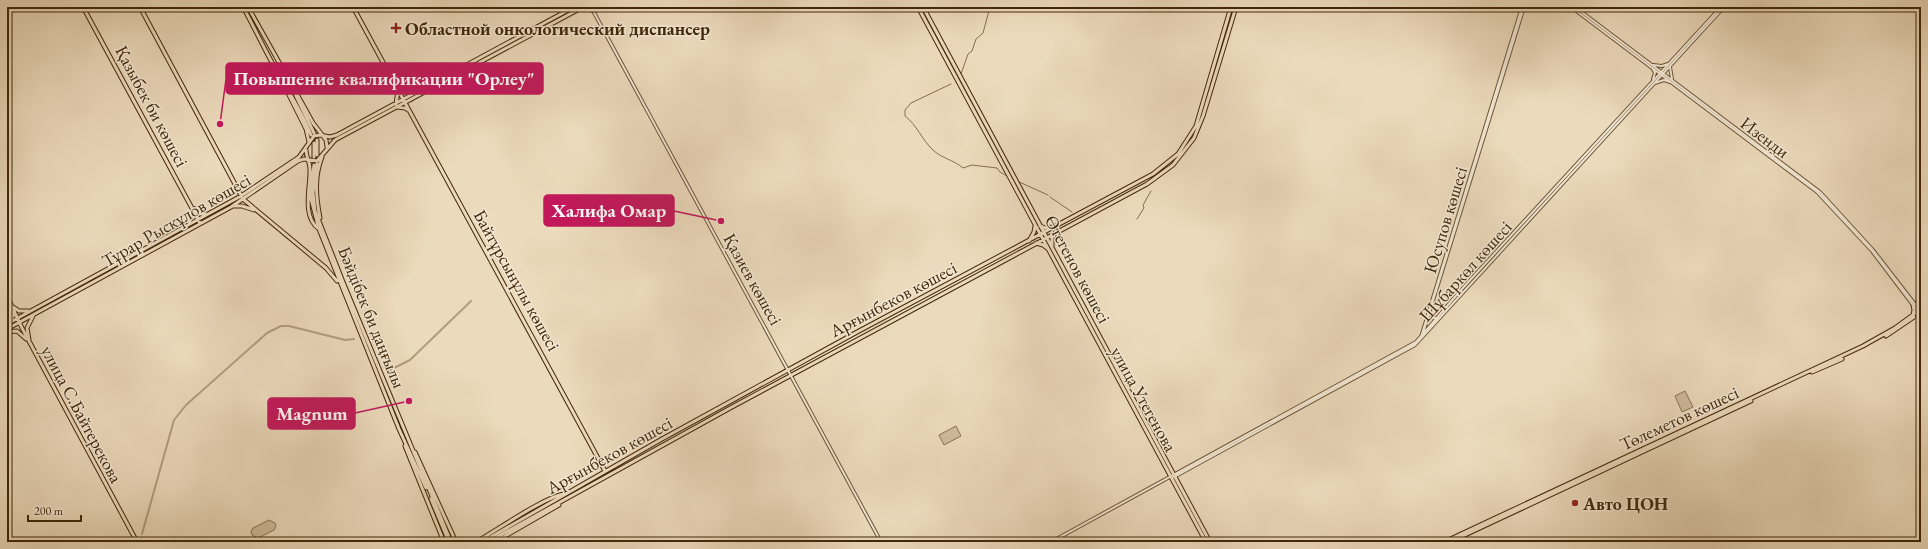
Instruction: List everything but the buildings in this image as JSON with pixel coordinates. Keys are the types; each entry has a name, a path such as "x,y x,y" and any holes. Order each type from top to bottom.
{"main road":[{"name":"Қазыбек би көшесі","path":"83,7 200,223"},
{"path":"140,7 242,197 326,268 340,284"},
{"path":"243,7 306,129 308,142 306,154 309,161 310,170 307,194 313,224 320,227 316,187 319,164 327,148 335,140 352,132 397,105"},
{"path":"248,7 285,73 327,141 327,148"},
{"name":"Байтұрсынұлы көшесі","path":"353,7 605,471"},
{"path":"308,142 314,136 318,135 330,137 337,135 405,101 574,7"},
{"path":"527,34 582,8 588,8 594,11 594,7"},
{"name":"Өтегенов көшесі","path":"918,7 1040,226 1043,236 1112,359 1127,390 1160,446 1172,477 1186,494 1203,525 1210,542"},
{"name":"Өтегенов көшесі","path":"923,7 1013,184 1034,222"},
{"name":"Арғынбеков көшесі","path":"1200,119 1231,7"},
{"name":"Арғынбеков көшесі","path":"1043,236 1060,230 1152,174 1169,162 1185,145 1200,119 1230,30 1236,7"},
{"path":"1225,29 1230,30"},
{"path":"280,78 290,92 313,134 285,73"},
{"path":"397,105 398,90"},
{"path":"397,105 405,108 411,113"},
{"path":"315,142 316,156"},
{"path":"242,197 291,162 306,149"},
{"name":"Тұрар Рыскұлов көшесі","path":"8,324 198,219 242,197 298,161 304,159 315,161 323,156"},
{"name":"Бәйдібек би даңғылы","path":"315,164 310,196 320,227 337,278 407,442"},
{"name":"Тұрар Рыскұлов көшесі","path":"7,331 103,276 231,207 242,197"},
{"name":"Арғынбеков көшесі","path":"488,542 1030,244 1055,227 1109,201"},
{"path":"231,207 242,206 257,211"},
{"path":"184,227 191,220 192,208 202,214 211,212"},
{"path":"1034,222 1043,236"},
{"path":"1034,222 1035,230 1030,244 1040,243 1051,251"},
{"path":"1040,226 1045,228 1055,227"},
{"name":"Бәйдібек би даңғылы","path":"320,227 407,442"},
{"path":"1051,251 1052,238 1060,230"},
{"name":"Арғынбеков көшесі","path":"482,542 605,471 898,310 1030,244"},
{"name":"улица Утегенова","path":"1051,251 1166,462"},
{"path":"326,268 333,265"},
{"path":"101,272 103,276"},
{"name":"улица С.Байтерекова","path":"7,296 19,323 137,542"},
{"path":"1914,305 1920,310"},
{"path":"1912,316 1914,305"},
{"path":"12,307 19,311 32,310"},
{"path":"8,324 13,316 12,307"},
{"name":"Төлеметов көшесі","path":"1444,542 1863,346 1884,335 1920,310"},
{"name":"Төлеметов көшесі","path":"1450,542 1873,344 1900,327 1920,310"},
{"path":"29,341 27,328 34,315"},
{"path":"7,331 17,331 29,341"},
{"path":"1112,359 1113,355"},
{"path":"407,442 405,445 410,460 444,542"},
{"path":"407,442 450,542"},
{"path":"407,442 422,466 456,542"},
{"path":"1581,481 1586,476"},
{"name":"улица Утегенова","path":"1172,477 1206,542"},
{"path":"476,542 546,501 559,495 566,494"},
{"path":"495,542 567,498"}],"street":[{"name":"Қазиев көшесі","path":"591,7 744,292 791,375 881,542"},
{"name":"Юсупов көшесі","path":"1421,338 1523,7"},
{"name":"Юсупов көшесі","path":"1421,338 1430,315 1523,7"},
{"name":"Изенди","path":"1571,7 1662,73 1820,194 1872,251 1914,305"},
{"name":"Изенди","path":"1574,7 1649,64"},
{"name":"Шұбаркөл көшесі","path":"1051,542 1408,350 1421,338 1722,7"},
{"path":"1649,64 1662,66 1672,63"},
{"path":"1672,63 1669,72 1673,82"},
{"path":"1649,64 1655,73 1652,84"},
{"path":"1652,84 1664,80 1673,82"},
{"name":"Шұбаркөл көшесі","path":"1421,338 1501,247 1652,84"},
{"path":"1430,315 1434,318 1440,316"}],"shaded area":[{"path":"195,223 196,225 106,274 105,272"},
{"path":"1685,391 1693,407 1682,412 1675,396"},
{"path":"956,426 961,436 944,445 939,435"},
{"path":"269,520 275,523 276,526 274,530 258,538 252,535 251,532 253,528"}],"waterway":[{"path":"961,74 968,54 972,51 976,39 983,33 990,7"},
{"path":"951,84 911,103 905,110 905,116 936,153 963,168 972,165 997,168 1000,172 1007,176"},
{"path":"1017,181 1048,195"},
{"path":"1137,219 1144,208 1143,205 1151,191"},
{"path":"1050,197 1072,212"},
{"path":"387,361 390,370 410,360 471,301"},
{"path":"142,534 174,420 186,405 267,333 281,326 289,326 345,340 354,339"}],"place":[{"name":"Областной онкологический диспансер","path":"396,28"},
{"name":"Повышение квалификации \"Орлеу\"","path":"220,124"},
{"name":"Халифа Омар","path":"721,221"},
{"name":"Magnum","path":"409,401"},
{"name":"Авто ЦОН","path":"1575,503"}]}
